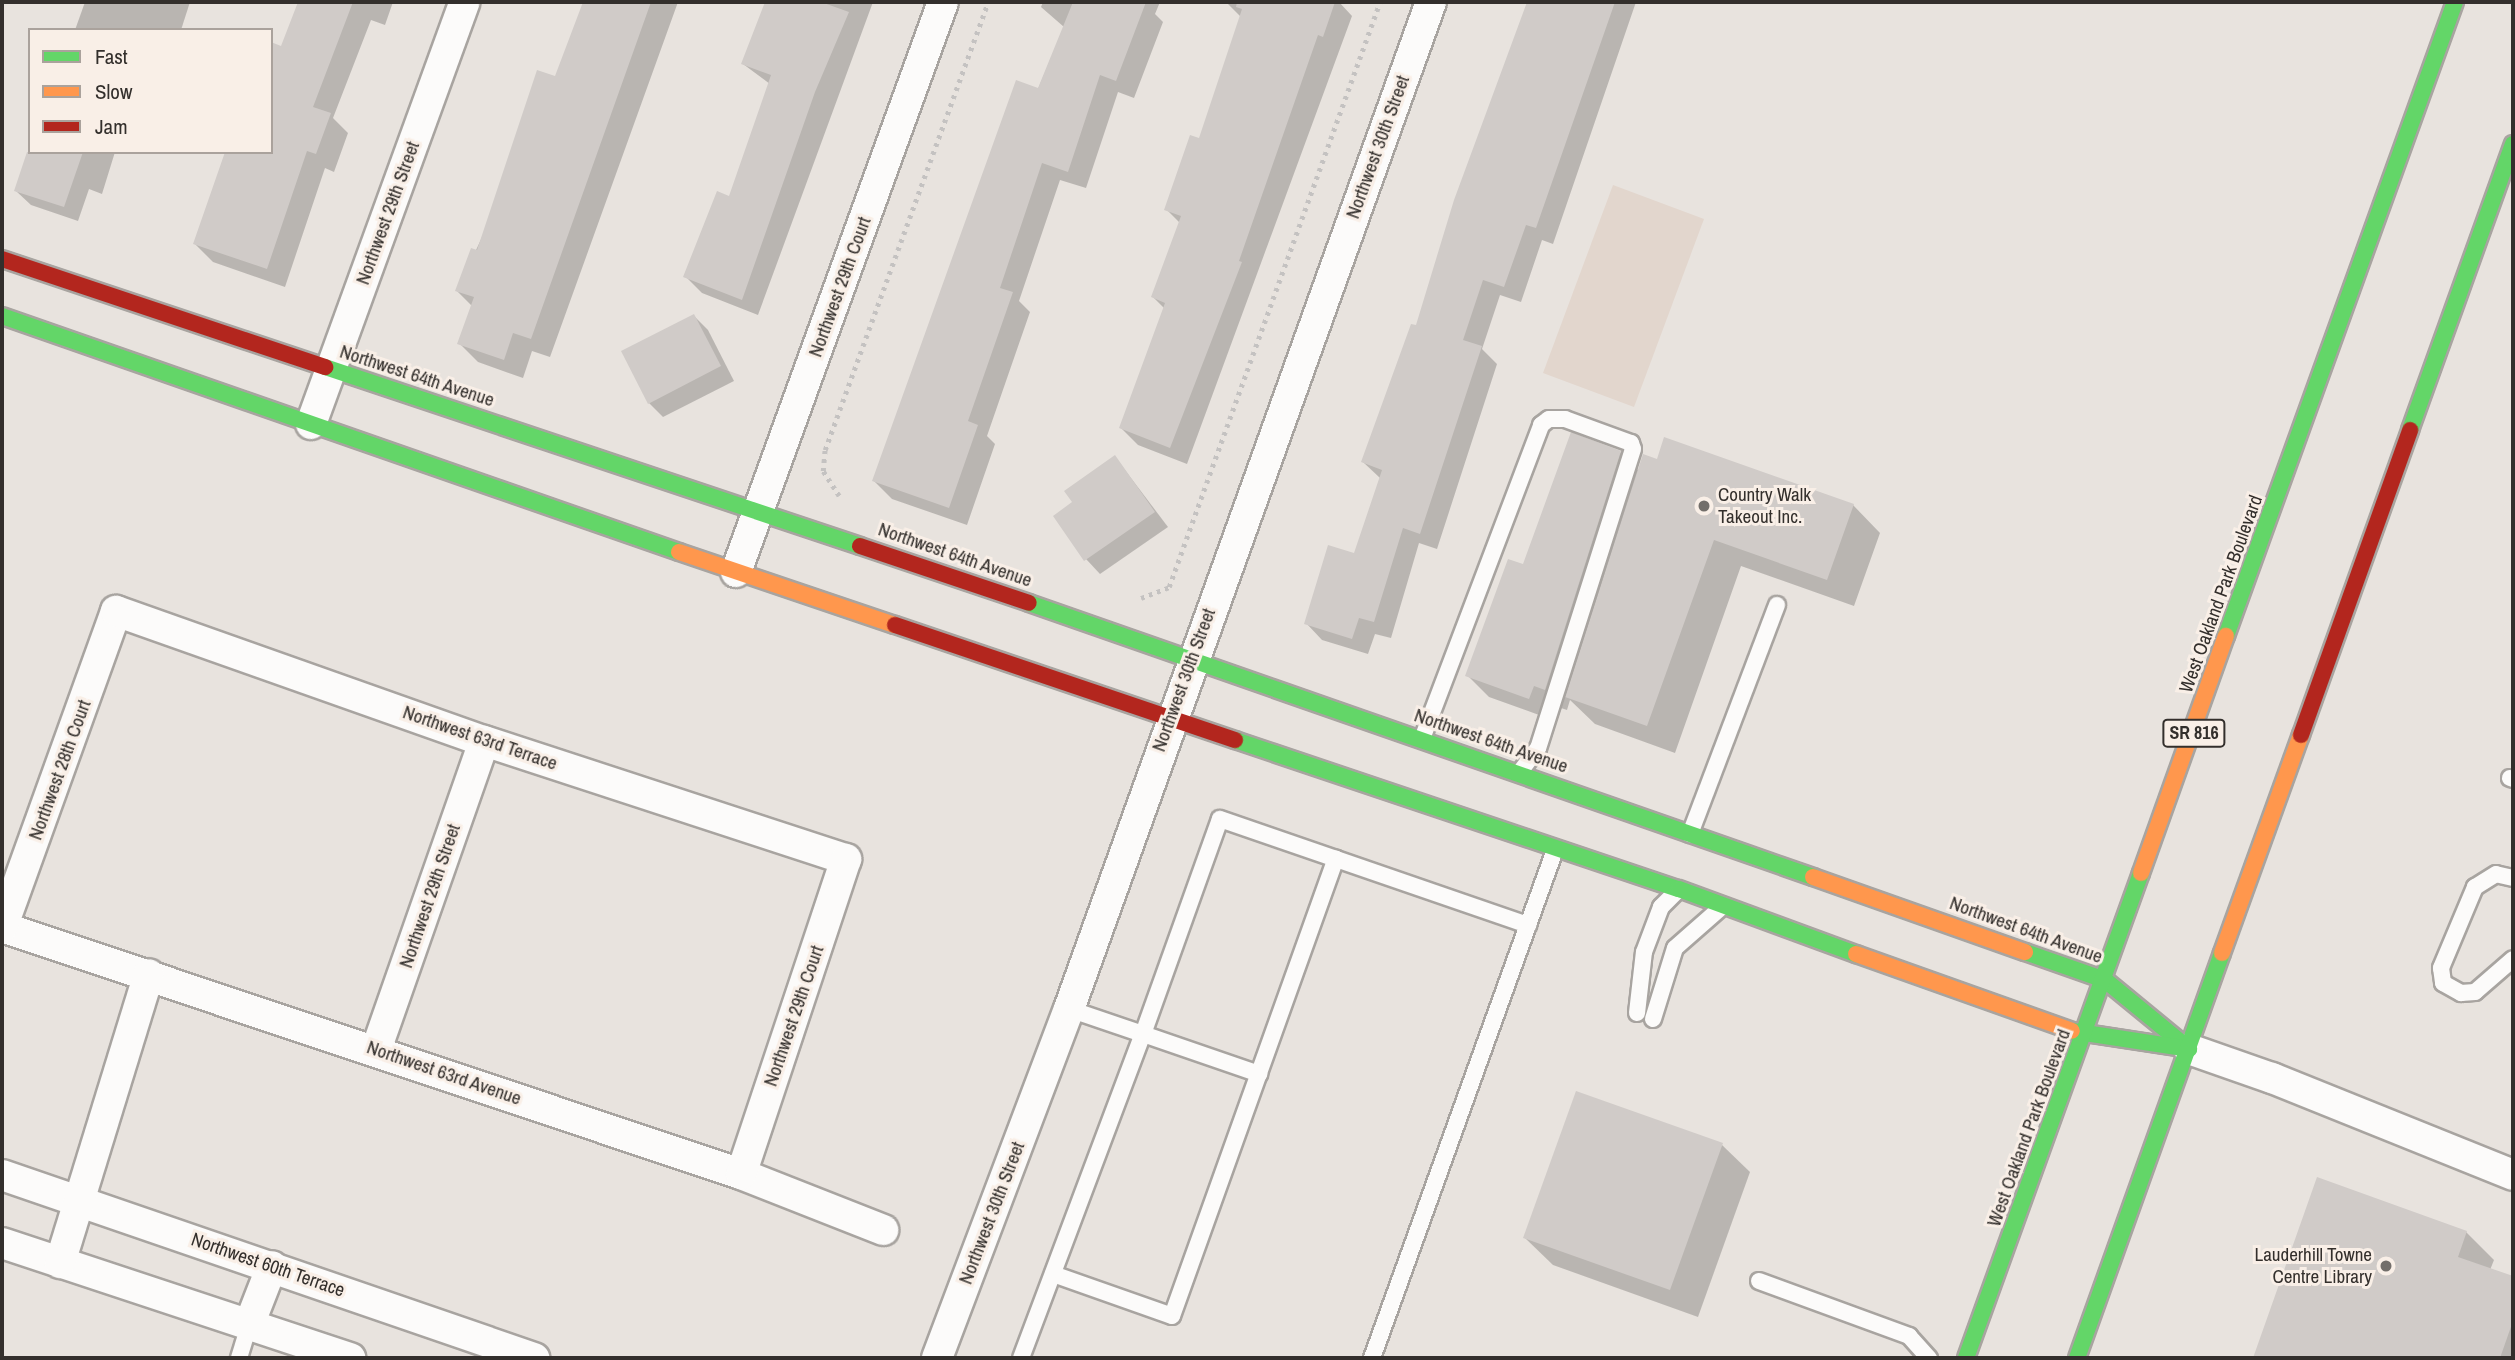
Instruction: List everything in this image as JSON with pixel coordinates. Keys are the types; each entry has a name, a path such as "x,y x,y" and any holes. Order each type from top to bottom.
{"street":[{"name":"Northwest 29th Street","path":"311,424 465,2"},
{"name":"Northwest 29th Court","path":"736,572 943,2"},
{"name":"Northwest 30th Street","path":"937,1358 1069,1009 1170,718 1431,2"},
{"name":"West Oakland Park Boulevard","path":"1966,1358 2105,980 2455,2"},
{"path":"2077,1358 2513,144"},
{"name":"Northwest 64th Avenue","path":"2,259 1192,657 2105,980 2189,1049"},
{"path":"2,316 736,572 1555,850 1679,889 2085,1035 2189,1049 2272,1078 2513,1175"},
{"name":"Northwest 63rd Terrace","path":"116,611 484,741 846,859"},
{"name":"Northwest 28th Court","path":"2,928 116,611"},
{"name":"Northwest 29th Street","path":"376,1050 484,741"},
{"path":"1670,847 1690,834"},
{"path":"1598,864 1648,857"},
{"path":"1727,865 1759,858"},
{"name":"Northwest 29th Court","path":"741,1174 846,859"},
{"path":"1679,889 1699,875"},
{"name":"Northwest 63rd Avenue","path":"2,928 149,974 741,1174 883,1230"},
{"path":"60,1263 149,974"},
{"name":"Northwest 60th Terrace","path":"2,1175 80,1199 534,1358"},
{"path":"2,1243 249,1325 307,1351 350,1358"},
{"path":"249,1325 272,1266"}],"lane":[{"path":"1422,738 1541,425 1549,419 1564,419 1630,443 1633,449 1538,748 1520,773"},
{"path":"1690,834 1777,605"},
{"path":"1021,1358 1143,1034 1220,819 1528,925"},
{"path":"1372,1358 1555,850"},
{"path":"1053,1274 1172,1316 1336,858"},
{"path":"2513,878 2496,874 2475,887 2441,968 2443,983 2460,993 2475,992 2513,959"},
{"path":"1637,1013 1644,952 1661,907 1679,889"},
{"path":"1653,1019 1675,948 1723,906"},
{"path":"1069,1009 1259,1073"},
{"path":"1759,1281 1909,1336 1929,1358"},
{"path":"239,1358 249,1325"}],"path":[{"path":"843,499 823,471 825,450 988,2"},
{"path":"1128,604 1169,587 1380,2"}],"shaded area":[{"path":"1613,185 1704,219 1634,407 1543,373"}],"building":[{"path":"298,2 353,2 313,107 331,113 316,154 307,151 267,269 193,244 224,154 273,154 273,43 281,46"},
{"path":"583,2 651,2 531,339 513,333 504,360 457,344 474,297 455,291 471,248 477,250 537,70 555,76"},
{"path":"765,2 821,2 849,12 815,92 742,300 683,277 717,191 729,196 771,75 741,64"},
{"path":"1073,2 1146,2 1116,81 1100,75 1068,172 1042,163 1000,288 1013,292 968,421 978,425 949,508 872,481 1016,80 1038,88"},
{"path":"1237,2 1335,2 1323,37 1318,35 1239,261 1242,262 1170,448 1119,428 1165,303 1151,297 1181,216 1164,210 1190,135 1199,138 1242,9 1236,7"},
{"path":"1527,2 1615,2 1536,228 1526,225 1504,287 1483,280 1463,340 1482,346 1420,534 1403,528 1374,622 1359,618 1352,639 1304,624 1328,545 1354,553 1382,470 1361,462 1411,324 1416,325 1454,200"},
{"path":"27,152 82,154 64,207 14,191"},
{"path":"694,314 721,366 648,404 621,351"},
{"path":"1571,432 1621,451 1545,690 1534,686 1529,699 1465,676 1508,559 1523,564"},
{"path":"1664,437 1854,504 1827,580 1714,540 1647,726 1565,697 1643,454 1657,459"},
{"path":"1115,455 1155,512 1084,561 1053,516 1072,502 1064,491"},
{"path":"1576,1091 1723,1143 1670,1290 1523,1238"},
{"name":"Lauderhill Towne Centre Library","path":"2317,1177 2467,1231 2458,1257 2513,1276 2513,1321 2500,1358 2253,1358"}],"traffic: fast":[{"path":"2226,636 2455,2"},
{"path":"2410,430 2513,144"},
{"path":"2,316 679,552"},
{"path":"325,367 860,546"},
{"path":"1029,603 1813,877"},
{"path":"1235,740 1679,889 1856,954"},
{"path":"1966,1358 2141,873"},
{"path":"2025,952 2105,980 2189,1049"},
{"path":"2077,1358 2222,953"},
{"path":"2072,1031 2189,1049"}],"traffic: slow":[{"path":"679,552 895,625"},
{"path":"2141,873 2226,636"},
{"path":"2222,953 2301,735"},
{"path":"1813,877 2025,952"},
{"path":"1856,954 2072,1031"}],"traffic: jam":[{"path":"2,259 325,367"},
{"path":"2301,735 2410,430"},
{"path":"860,546 1029,603"},
{"path":"895,625 1235,740"}],"place":[{"name":"Country Walk Takeout Inc.","path":"1704,506"},
{"name":"Lauderhill Towne Centre Library","path":"2386,1266"}]}
